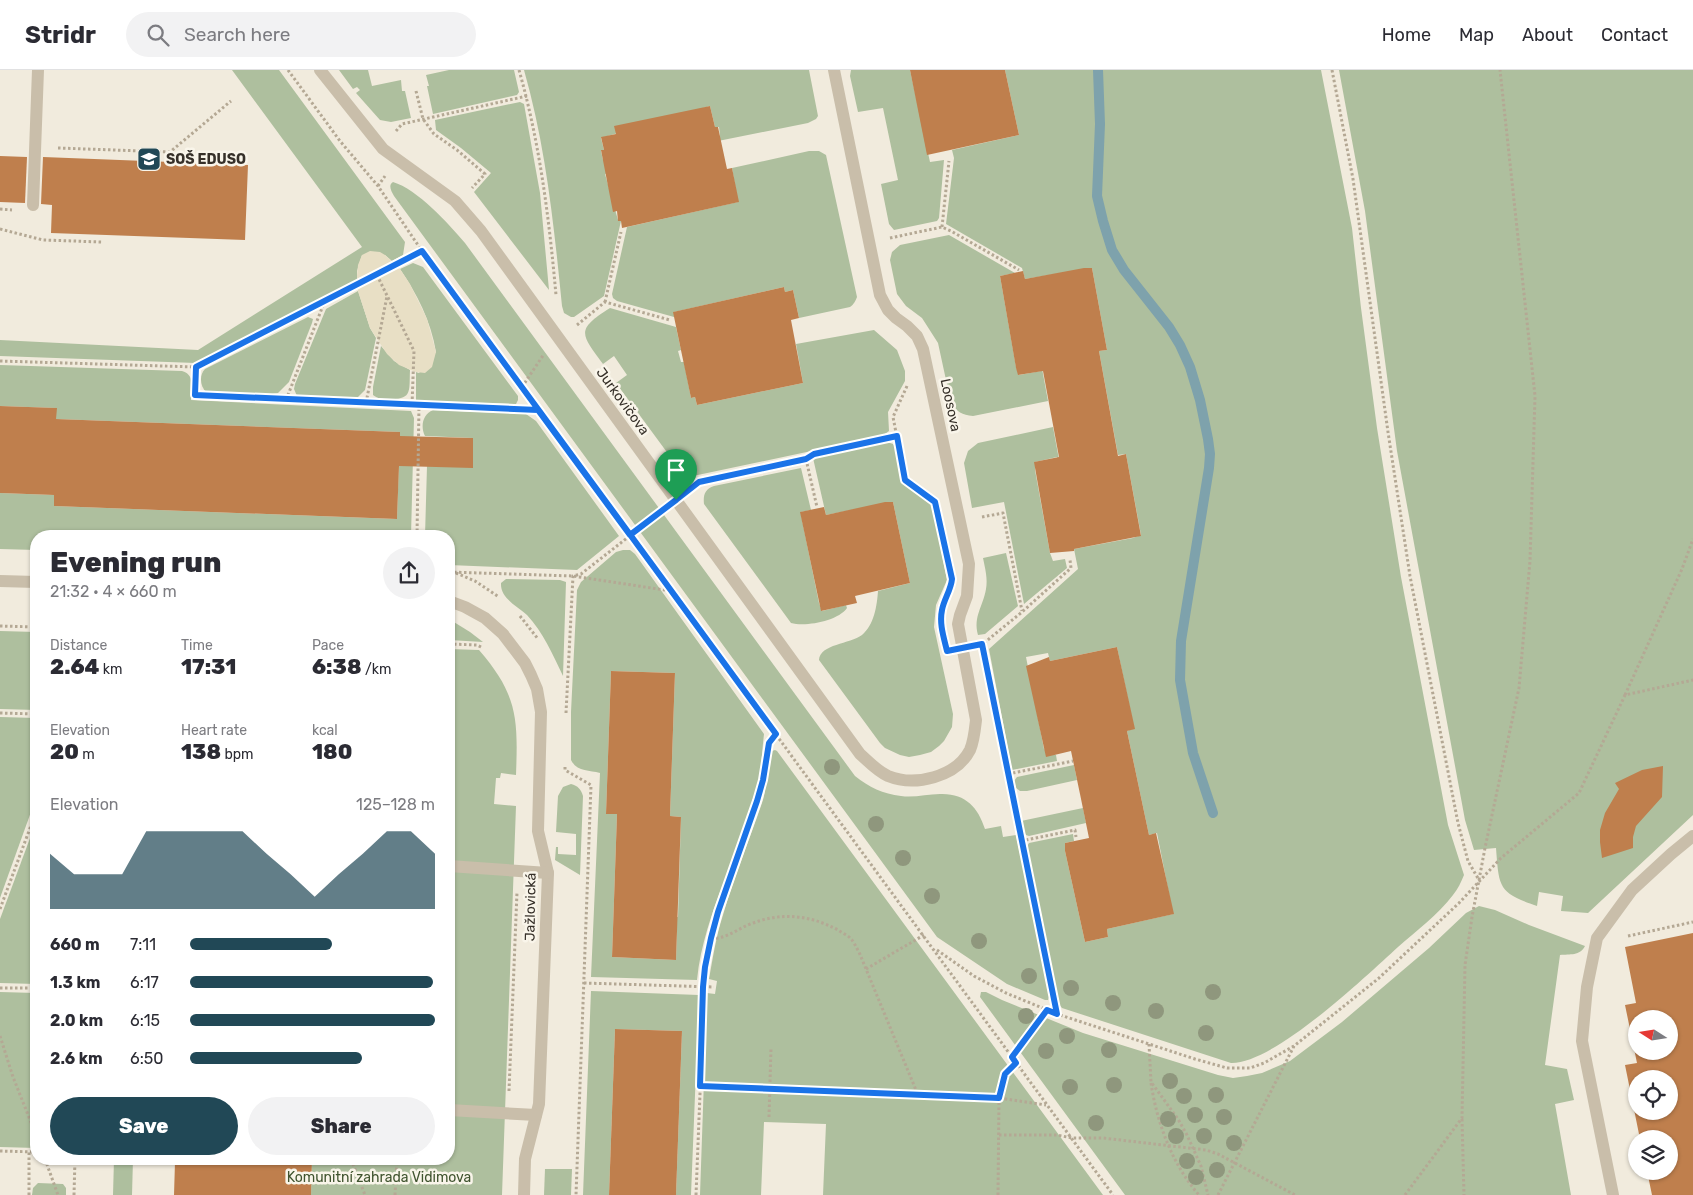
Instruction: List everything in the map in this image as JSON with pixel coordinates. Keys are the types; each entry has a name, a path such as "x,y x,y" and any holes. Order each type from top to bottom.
{"street":[{"path":"33,205 38,70"},
{"name":"Jurkovičova","path":"320,70 382,150 456,201 481,231 860,754 888,776 914,780 934,778 950,771 963,760"},
{"name":"Loosova","path":"834,70 880,296 888,310 917,336 923,349 969,564 967,596 958,624 976,720 970,750 963,760"},
{"path":"0,581 30,582"},
{"name":"Jažlovická","path":"455,603 485,618 503,634 525,663 537,688 541,712 538,831 548,873 539,1104 525,1159 524,1195"},
{"path":"1613,1195 1582,1040 1587,987 1597,938 1632,890 1693,836"},
{"path":"455,866 548,873"},
{"path":"455,1110 536,1115"}],"path":[{"path":"288,70 340,141 378,186 422,251 1113,1195"},
{"path":"519,70 527,96 544,185 556,300"},
{"path":"1332,70 1353,179 1410,576 1458,823 1468,861 1479,881"},
{"path":"1464,1195 1462,1118 1465,965 1479,881 1520,688 1530,561 1535,396 1500,70"},
{"path":"416,91 423,119"},
{"path":"392,136 402,124 527,96"},
{"path":"35,147 170,152 231,101"},
{"path":"942,227 949,162"},
{"path":"870,242 942,227 1018,270"},
{"path":"0,229 43,240 102,242"},
{"path":"572,330 605,302 621,232"},
{"path":"0,361 196,367 422,251"},
{"path":"377,275 414,351 412,405"},
{"path":"366,403 387,294"},
{"path":"286,400 324,302"},
{"path":"605,302 670,320"},
{"path":"196,367 195,395 538,410"},
{"path":"911,378 893,417 905,480 935,502"},
{"path":"417,530 419,405"},
{"path":"573,576 580,574 699,482 806,459 814,454 897,436"},
{"path":"806,459 817,507"},
{"path":"979,517 1002,513 1022,612"},
{"path":"934,949 974,976 1006,993 1057,1014 1227,1068 1250,1068 1264,1063 1294,1046 1379,978 1459,902 1501,858 1579,793 1671,595 1693,539"},
{"path":"962,648 982,644 1022,612 1071,568 1070,560"},
{"path":"455,572 573,576 671,591"},
{"path":"566,716 573,576"},
{"path":"0,626 30,627"},
{"path":"455,644 477,645 488,652"},
{"path":"1625,695 1693,680"},
{"path":"0,713 30,714"},
{"path":"998,728 1057,1014"},
{"path":"696,1195 705,967 718,912 763,780 769,743 776,734"},
{"path":"565,761 564,770 591,785 576,1195"},
{"path":"1008,774 1073,761"},
{"path":"0,909 30,828"},
{"path":"1021,841 1075,830 1076,837"},
{"path":"508,1113 518,871"},
{"path":"711,938 717,939 749,925 775,917 795,916 812,919 850,937 859,952 918,1095"},
{"path":"1597,938 1620,938 1693,922"},
{"path":"866,969 924,936"},
{"path":"584,983 714,987"},
{"path":"0,988 30,988"},
{"path":"1012,1057 1047,1010"},
{"path":"0,1036 30,1120"},
{"path":"1149,1044 1151,1082 1157,1115 1168,1146 1183,1175 1199,1195"},
{"path":"769,1117 771,1046"},
{"path":"1218,1195 1294,1046"},
{"path":"998,1195 999,1098 1005,1074 1016,1063"},
{"path":"1151,1082 1178,1119 1201,1166 1208,1195"},
{"path":"700,1086 999,1098 1047,1106"},
{"path":"1406,1195 1462,1118"},
{"path":"999,1135 1057,1135 1072,1138 1104,1138 1213,1152 1295,1195"},
{"path":"0,1151 29,1152 29,1195"},
{"path":"47,1165 58,1195"},
{"path":"74,1195 75,1165"},
{"path":"353,1165 365,1195"},
{"path":"395,1195 397,1165"}],"green space":[{"path":"232,70 279,70 405,242 403,255 392,261 385,255 362,255 357,271 357,280 196,363 0,356 0,340 198,350 362,247"},
{"path":"339,70 368,70 372,86 401,80 402,91 405,91 411,118 391,122 380,120 356,93 360,90 357,87 353,89"},
{"path":"449,70 514,70 519,92 517,95 433,114 426,75"},
{"path":"524,70 809,70 818,116 808,123 718,141 720,135 719,127 715,127 710,106 601,138 604,150 601,151 603,160 606,160 609,173 605,174 618,220 621,221 604,296 574,317 571,317 564,313 562,306 544,157"},
{"path":"851,70 910,70 930,162 944,160 939,218 937,221 894,230 889,224 881,184 898,180 883,108 858,112 850,76"},
{"path":"1005,70 1321,70 1352,228 1377,428 1401,577 1448,825 1464,875 1456,890 1441,909 1342,997 1294,1035 1271,1050 1249,1060 1231,1063 1062,1008 1058,1003 1026,848 1029,843 1073,834 1074,841 1065,843 1065,851 1085,942 1108,937 1107,929 1173,914 1157,833 1149,835 1127,731 1134,728 1117,647 1050,661 1048,653 1026,657 1044,749 1056,755 1057,761 1012,770 989,649 1078,569 1074,549 1141,535 1126,454 1118,455 1099,351 1107,350 1092,268 1025,279 1022,268 946,224 954,158 952,150 1019,135"},
{"path":"1339,70 1693,70 1693,815 1588,913 1561,911 1563,896 1539,892 1537,906 1508,892 1500,880 1496,848 1474,850 1465,820 1397,451 1365,211"},
{"path":"520,102 524,104 540,193 549,290 474,192 491,173 436,130 435,120"},
{"path":"809,151 819,151 826,155 857,297 850,307 799,318 793,290 785,292 784,287 674,312 674,317 617,301 613,298 612,294 627,227 738,202 732,168"},
{"path":"393,182 422,199 442,217 465,243 855,776 888,794 911,797 940,794 957,796 974,808 979,814 985,829 1001,826 1003,837 1016,835 1050,994 1048,1000 1007,984 937,937 394,196 390,186"},
{"path":"949,235 1015,273 1000,276 1016,367 1019,375 1041,371 1041,363 1048,401 973,416 960,412 951,403 938,343 922,318 906,306 897,294 890,260 892,252 900,245"},
{"path":"413,263 423,267 518,396 516,404 416,401 416,372 419,373 436,352 431,329 422,308 400,269"},
{"path":"358,291 370,328 376,338 365,390 357,398 297,396 294,389 295,384 326,309"},
{"path":"610,308 676,327 681,350 678,351 681,362 684,362 691,398 695,397 697,405 803,383 796,344 874,330 897,350 905,371 905,381 888,412 889,431 882,436 688,476 680,470 616,383 627,375 614,356 603,364 586,339 587,327 599,315"},
{"path":"308,317 313,319 312,323 289,382 278,393 206,392 204,390 201,384 201,377 205,369"},
{"path":"381,346 394,361 410,370 408,393 402,398 382,399 373,395"},
{"path":"0,365 182,371 191,379 191,400 411,411 414,418 411,530 30,530 30,550 0,549 0,493 54,495 54,506 397,519 400,432 56,419 56,408 0,406"},
{"path":"433,410 526,414 536,421 619,536 577,570 455,565 455,530 425,530 427,466 473,467 473,438 425,436 423,421"},
{"path":"1053,427 1060,465 1057,457 1035,462 1035,470 1050,553 1053,561 1065,559 1067,568 1024,604 1004,502 972,508 964,463 968,451 978,443"},
{"path":"887,442 895,447 902,481 932,505 947,580 936,605 934,627 953,714 952,727 944,741 931,752 909,757 885,748 880,743 819,660 824,651 830,647 857,638 866,631 874,615 878,591 910,583 893,502 826,515 813,458"},
{"path":"801,468 811,510 801,512 802,520 819,603 822,611 846,605 847,608 843,613 829,620 797,624 791,623 704,504 704,495 714,486"},
{"path":"630,550 635,554 764,734 759,780 744,830 708,929 701,954 697,980 591,977 600,773 580,769 571,760 571,712 577,590 581,582 616,552","holes":["611,671 675,673 670,816 681,817 678,917 672,917 677,930 676,960 612,957 617,814 606,814"]},
{"path":"1006,553 1018,606 985,634 978,635 977,622 987,585 983,558"},
{"path":"506,579 560,580 566,582 563,676 538,629 527,615 503,593 501,583"},
{"path":"455,623 470,632 483,642 455,640"},
{"path":"0,631 30,632 30,710 0,709"},
{"name":"Komunitní zahrada Vidimova","path":"455,649 479,650 502,681 513,708 517,738 516,775 501,773 500,778 496,778 494,804 516,806 502,1195 311,1195 312,1165 455,1165"},
{"path":"0,717 30,718 30,815 0,898"},
{"path":"775,750 1103,1195 823,1195 826,1124 764,1122 761,1195 700,1195 707,993 715,994 717,981 709,979 721,923 762,803 770,757 772,751"},
{"path":"1074,765 1077,780 1027,791 1020,791 1016,788 1014,781 1017,777"},
{"path":"571,784 579,788 583,796 580,875 555,860 556,847 558,847 558,854 576,855 576,834 556,832 558,796 563,787"},
{"path":"1083,808 1086,823 1029,836 1023,831 1021,821"},
{"path":"30,838 30,984 0,983 0,919"},
{"path":"1479,906 1495,910 1585,946 1578,953 1560,955 1545,1065 1567,1069 1574,1100 1555,1104 1571,1195 1125,1195 980,997 981,992 986,992 1083,1033 1218,1075 1233,1078 1247,1076 1262,1073 1290,1061 1342,1022 1429,948 1466,913"},
{"path":"591,991 699,995 691,1195 676,1195 682,1031 615,1029 609,1195 583,1195"},
{"path":"0,992 30,993 30,1148 0,1147"},
{"path":"114,1165 133,1165 132,1195 113,1195"},
{"path":"545,1169 572,1169 571,1195 544,1195"},
{"path":"38,1183 63,1184 66,1188 66,1195 32,1195 33,1188"}],"shaded area":[{"path":"370,251 380,252 385,255 400,269 410,284 427,319 436,352 432,367 425,373 416,372 399,365 387,354 370,328 358,291 357,276 358,265 362,255"}],"building":[{"path":"910,70 1005,70 1019,135 927,155"},
{"path":"710,106 715,127 718,127 727,169 732,168 739,202 622,228 621,221 618,221 617,211 613,212 601,150 604,150 601,137 616,134 614,126"},
{"path":"0,156 27,157 25,203 0,202"},
{"path":"43,157 248,165 245,240 51,233 52,205 41,204"},
{"path":"1092,268 1107,350 1099,351 1118,456 1126,454 1141,536 1074,549 1074,551 1050,553 1034,462 1059,457 1043,371 1018,375 1000,276 1023,271 1025,279"},
{"path":"784,287 785,292 793,290 799,318 791,320 803,383 697,405 695,397 691,398 673,312"},
{"path":"0,406 57,408 56,419 400,432 400,436 473,438 473,468 399,466 397,519 54,506 54,495 0,493"},
{"path":"885,502 893,502 910,583 855,596 857,603 821,611 800,512 824,507 826,515"},
{"path":"1117,647 1135,729 1127,731 1149,835 1156,833 1174,914 1107,929 1108,937 1085,942 1065,851 1065,843 1089,838 1071,751 1046,757 1026,666 1049,657 1050,661"},
{"path":"611,671 675,673 670,816 681,817 676,960 612,957 617,814 606,814"},
{"path":"1663,766 1662,797 1636,826 1633,848 1602,858 1600,830 1605,813 1619,789 1615,783 1642,770"},
{"path":"1693,933 1693,1195 1652,1195 1649,1180 1678,1180 1678,1130 1638,1130 1636,1120 1678,1120 1678,1070 1628,1070 1628,1080 1625,1065 1637,1063 1636,1060 1678,1060 1678,1010 1628,1010 1628,1020 1625,1005 1636,1003 1625,947"},
{"path":"615,1029 682,1031 676,1195 609,1195"},
{"path":"175,1165 312,1165 311,1195 174,1195"}],"waterway":[{"path":"1098,70 1100,124 1097,196 1103,221 1112,250 1124,270 1169,327 1180,345 1190,367 1200,400 1208,439 1209,468 1181,641 1180,680 1193,753 1213,813"}],"place":[{"name":"SOŠ EDUSO","path":"149,159"}],"route":[{"path":"676,500 630,535 538,410 195,395 196,367 422,251 522,386 630,535 776,734 769,743 763,780 757,801 718,912 711,938 703,987 700,1086 999,1098 1005,1074 1016,1063 1012,1057 1047,1010 1057,1014 982,644 947,651 941,620 944,602 952,586 952,579 935,502 905,480 897,436 814,454 806,459 699,482 676,500"}]}
